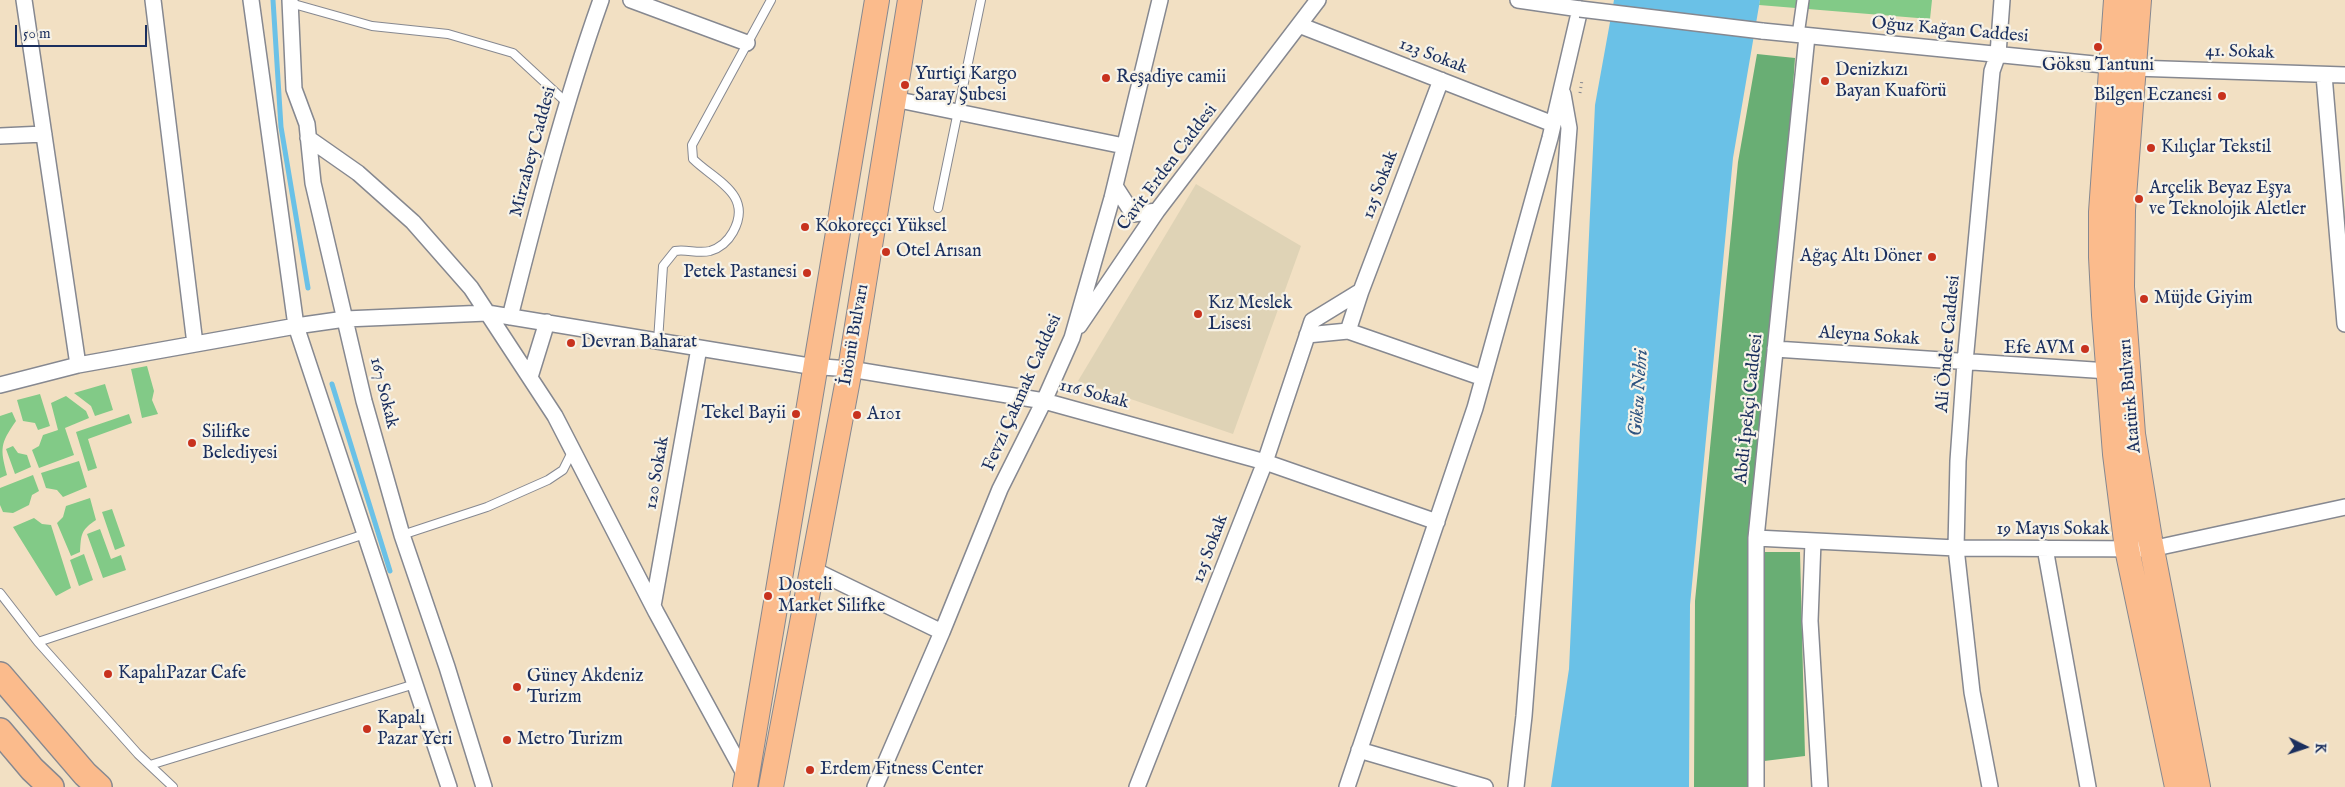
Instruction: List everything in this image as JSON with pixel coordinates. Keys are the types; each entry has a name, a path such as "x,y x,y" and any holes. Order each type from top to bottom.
{"highway":[{"path":"0,675 85,774 99,787"},
{"path":"0,731 32,769 51,787"}],"main road":[{"name":"İnönü Bulvarı","path":"771,787 850,369 910,0"},
{"path":"2116,0 2123,66 2101,212 2101,257 2109,371 2127,549 2177,787"},
{"name":"Atatürk Bulvarı","path":"2139,0 2123,66 2122,287 2133,434 2152,549 2198,787"},
{"name":"İnönü Bulvarı","path":"742,784 815,367 872,1"}],"street":[{"path":"24,0 78,364"},
{"path":"153,0 195,344"},
{"path":"251,0 296,326 449,787"},
{"name":"Mirzabey Caddesi","path":"510,316 566,103 601,0"},
{"path":"631,0 747,43"},
{"name":"Fevzi Çakmak Caddesi","path":"875,787 942,632 1000,489 1044,401 1072,338 1115,186 1160,0"},
{"name":"Cavit Erden Caddesi","path":"1072,338 1157,211 1318,0"},
{"path":"1518,0 1550,5"},
{"path":"1533,0 1550,5"},
{"path":"1802,0 1803,36"},
{"name":"Ali Önder Caddesi","path":"1990,787 1972,692 1956,548 1958,461 1965,362 1992,71 1998,54 2002,0"},
{"name":"167 Sokak","path":"290,2 294,89 307,124 312,183 364,401 402,535 448,667 484,787"},
{"name":"Oğuz Kağan Caddesi","path":"1550,5 1803,36 2123,66"},
{"path":"1346,787 1437,522 1483,378 1553,124 1580,9"},
{"name":"123 Sokak","path":"1299,25 1553,124"},
{"name":"Abdi İpekçi Caddesi","path":"1756,787 1756,538 1803,36"},
{"name":"41. Sokak","path":"2123,66 2345,75"},
{"path":"2324,75 2345,324"},
{"name":"125 Sokak","path":"1348,331 1361,291 1441,80"},
{"path":"1516,787 1524,716 1569,128 1562,86"},
{"path":"894,99 1124,146"},
{"path":"0,136 44,134"},
{"path":"308,138 358,173 413,222 471,288 555,416 742,784"},
{"path":"1115,186 1133,214 1157,211"},
{"path":"1309,328 1361,291"},
{"name":"116 Sokak","path":"0,386 78,364 296,326 345,320 487,313 815,367 850,369 1044,401 1265,462 1437,522"},
{"path":"530,377 547,322"},
{"path":"1309,328 1348,331 1483,378"},
{"name":"125 Sokak","path":"1137,787 1265,462 1309,328"},
{"name":"120 Sokak","path":"653,606 699,348"},
{"name":"Aleyna Sokak","path":"1775,349 2109,371"},
{"name":"19 Mayıs Sokak","path":"1756,538 1956,548 2152,549 2345,507"},
{"path":"1813,541 1810,621 1820,787"},
{"path":"2045,548 2088,787"},
{"path":"812,569 942,632"},
{"path":"1359,750 1485,787"}],"lane":[{"path":"658,341 663,266 675,251 710,251 721,246 730,237 736,226 739,214 737,201 732,190 693,159 692,145 771,0"},
{"path":"938,208 981,0"},
{"path":"290,2 372,26 448,34 513,53 566,103"},
{"path":"402,535 486,508 548,480 563,470 573,450"},
{"path":"38,642 365,534"},
{"path":"0,593 38,642 138,754 173,787"},
{"path":"150,765 415,684"}],"shaded area":[{"name":"Kız Meslek Lisesi","path":"1196,184 1301,246 1233,434 1078,381"}],"green space":[{"path":"1760,0 1932,0 1930,19 1759,5"},
{"path":"1757,54 1795,58 1761,552 1800,552 1805,756 1748,763 1748,787 1694,787 1695,601 1738,162"},
{"path":"147,366 154,391 152,400 158,414 142,418 131,369"},
{"path":"105,384 113,410 95,416 91,406 74,393"},
{"path":"40,394 50,426 38,430 35,423 23,421 17,400"},
{"path":"66,396 86,411 89,418 65,428 74,455 39,468 32,450 39,446 43,435 58,430 51,403"},
{"path":"12,412 16,421 7,435 3,446 3,458 7,475 0,478 0,416"},
{"path":"129,414 132,423 88,439 97,468 88,471 76,432"},
{"path":"13,446 18,453 27,455 31,467 15,474 6,449"},
{"path":"79,461 87,487 63,497 57,490 46,488 41,473"},
{"path":"33,475 39,491 32,495 29,505 13,513 3,512 0,505 0,488"},
{"path":"90,498 96,520 83,533 80,552 71,556 57,523 63,517 66,506"},
{"path":"112,509 125,546 115,550 102,512"},
{"path":"34,518 42,524 51,525 71,588 56,596 13,527"},
{"path":"100,529 111,559 121,555 126,570 103,578 87,534"},
{"path":"84,554 93,580 79,586 70,560"}],"water":[{"name":"Göksu Nehri","path":"1614,0 1760,0 1733,158 1690,605 1689,787 1551,787 1569,669 1595,105"}],"waterway":[{"path":"273,0 281,127 308,288"},
{"path":"332,384 390,571"}],"place":[{"name":"Göksu Tantuni","path":"2098,47"},
{"name":"Reşadiye camii","path":"1106,78"},
{"name":"Denizkızı Bayan Kuaförü","path":"1825,81"},
{"name":"Yurtiçi Kargo Saray Şubesi","path":"905,85"},
{"name":"Bilgen Eczanesi","path":"2222,96"},
{"name":"Kılıçlar Tekstil","path":"2151,148"},
{"name":"Arçelik Beyaz Eşya ve Teknolojik Aletler","path":"2139,199"},
{"name":"Kokoreçci Yüksel","path":"805,227"},
{"name":"Otel Arısan","path":"886,252"},
{"name":"Ağaç Altı Döner","path":"1932,257"},
{"name":"Petek Pastanesi","path":"807,273"},
{"name":"Müjde Giyim","path":"2144,299"},
{"name":"Kız Meslek Lisesi","path":"1198,314"},
{"name":"Devran Baharat","path":"571,343"},
{"name":"Efe AVM","path":"2085,349"},
{"name":"Tekel Bayii","path":"796,414"},
{"name":"A101","path":"857,415"},
{"name":"Silifke Belediyesi","path":"192,443"},
{"name":"Dosteli Market Silifke","path":"768,596"},
{"name":"KapalıPazar Cafe","path":"108,674"},
{"name":"Güney Akdeniz Turizm","path":"517,687"},
{"name":"Kapalı Pazar Yeri","path":"367,729"},
{"name":"Metro Turizm","path":"507,740"},
{"name":"Erdem Fitness Center","path":"810,770"}]}
